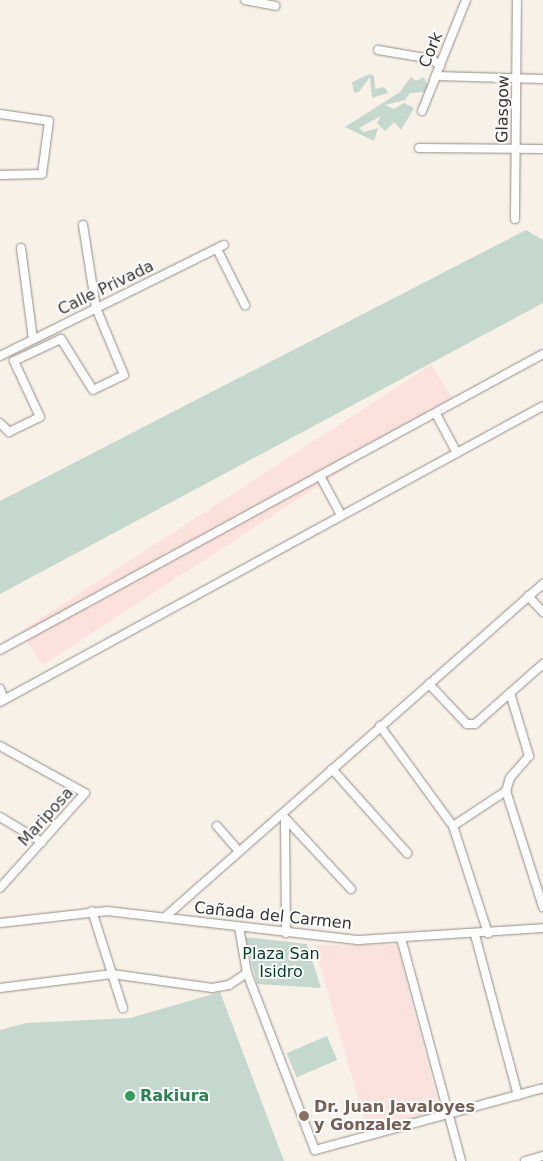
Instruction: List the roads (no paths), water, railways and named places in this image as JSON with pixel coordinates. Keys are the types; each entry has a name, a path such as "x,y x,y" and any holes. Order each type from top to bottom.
{"street":[{"path":"245,0 275,6"},
{"name":"Cork","path":"466,0 422,111 436,76 517,78"},
{"name":"Glasgow","path":"515,219 518,0"},
{"path":"378,50 432,59 440,66"},
{"path":"517,78 543,79"},
{"path":"0,114 49,121 42,174 0,175"},
{"path":"419,148 543,149"},
{"path":"1,425 9,432 40,417 14,361 60,339 91,390 124,376 96,308 83,225"},
{"name":"Calle Privada","path":"0,356 221,247 244,305"},
{"path":"21,248 34,339"},
{"path":"0,650 543,354"},
{"path":"0,689 2,701 543,406"},
{"path":"436,414 457,453"},
{"path":"320,476 341,515"},
{"path":"165,917 237,849 332,769 543,584"},
{"path":"528,596 543,612"},
{"path":"429,684 467,724 479,722 543,664"},
{"path":"510,693 529,756 510,778 506,791 543,907"},
{"path":"380,726 453,826 488,933"},
{"name":"Mariposa","path":"0,746 84,790 84,799 0,888"},
{"path":"332,769 407,853"},
{"path":"453,826 506,791"},
{"path":"282,812 285,821 286,933"},
{"path":"0,817 42,842"},
{"path":"285,821 351,890"},
{"path":"216,826 237,849"},
{"path":"92,911 123,1008"},
{"name":"Cañada del Carmen","path":"0,923 92,911 165,917 286,933 401,938 475,935 543,928"},
{"path":"239,927 247,973 313,1149 321,1152 449,1117 543,1088"},
{"path":"475,935 518,1095"},
{"path":"401,938 461,1161"},
{"path":"0,988 112,974 212,988 229,985 247,973"},
{"path":"525,1161 543,1156"}],"place":[{"name":"Rakiura","path":"130,1096"},
{"name":"Dr. Juan Javaloyes y Gonzalez","path":"304,1116"}],"park label":[{"name":"Plaza San Isidro","path":"281,963"}]}
